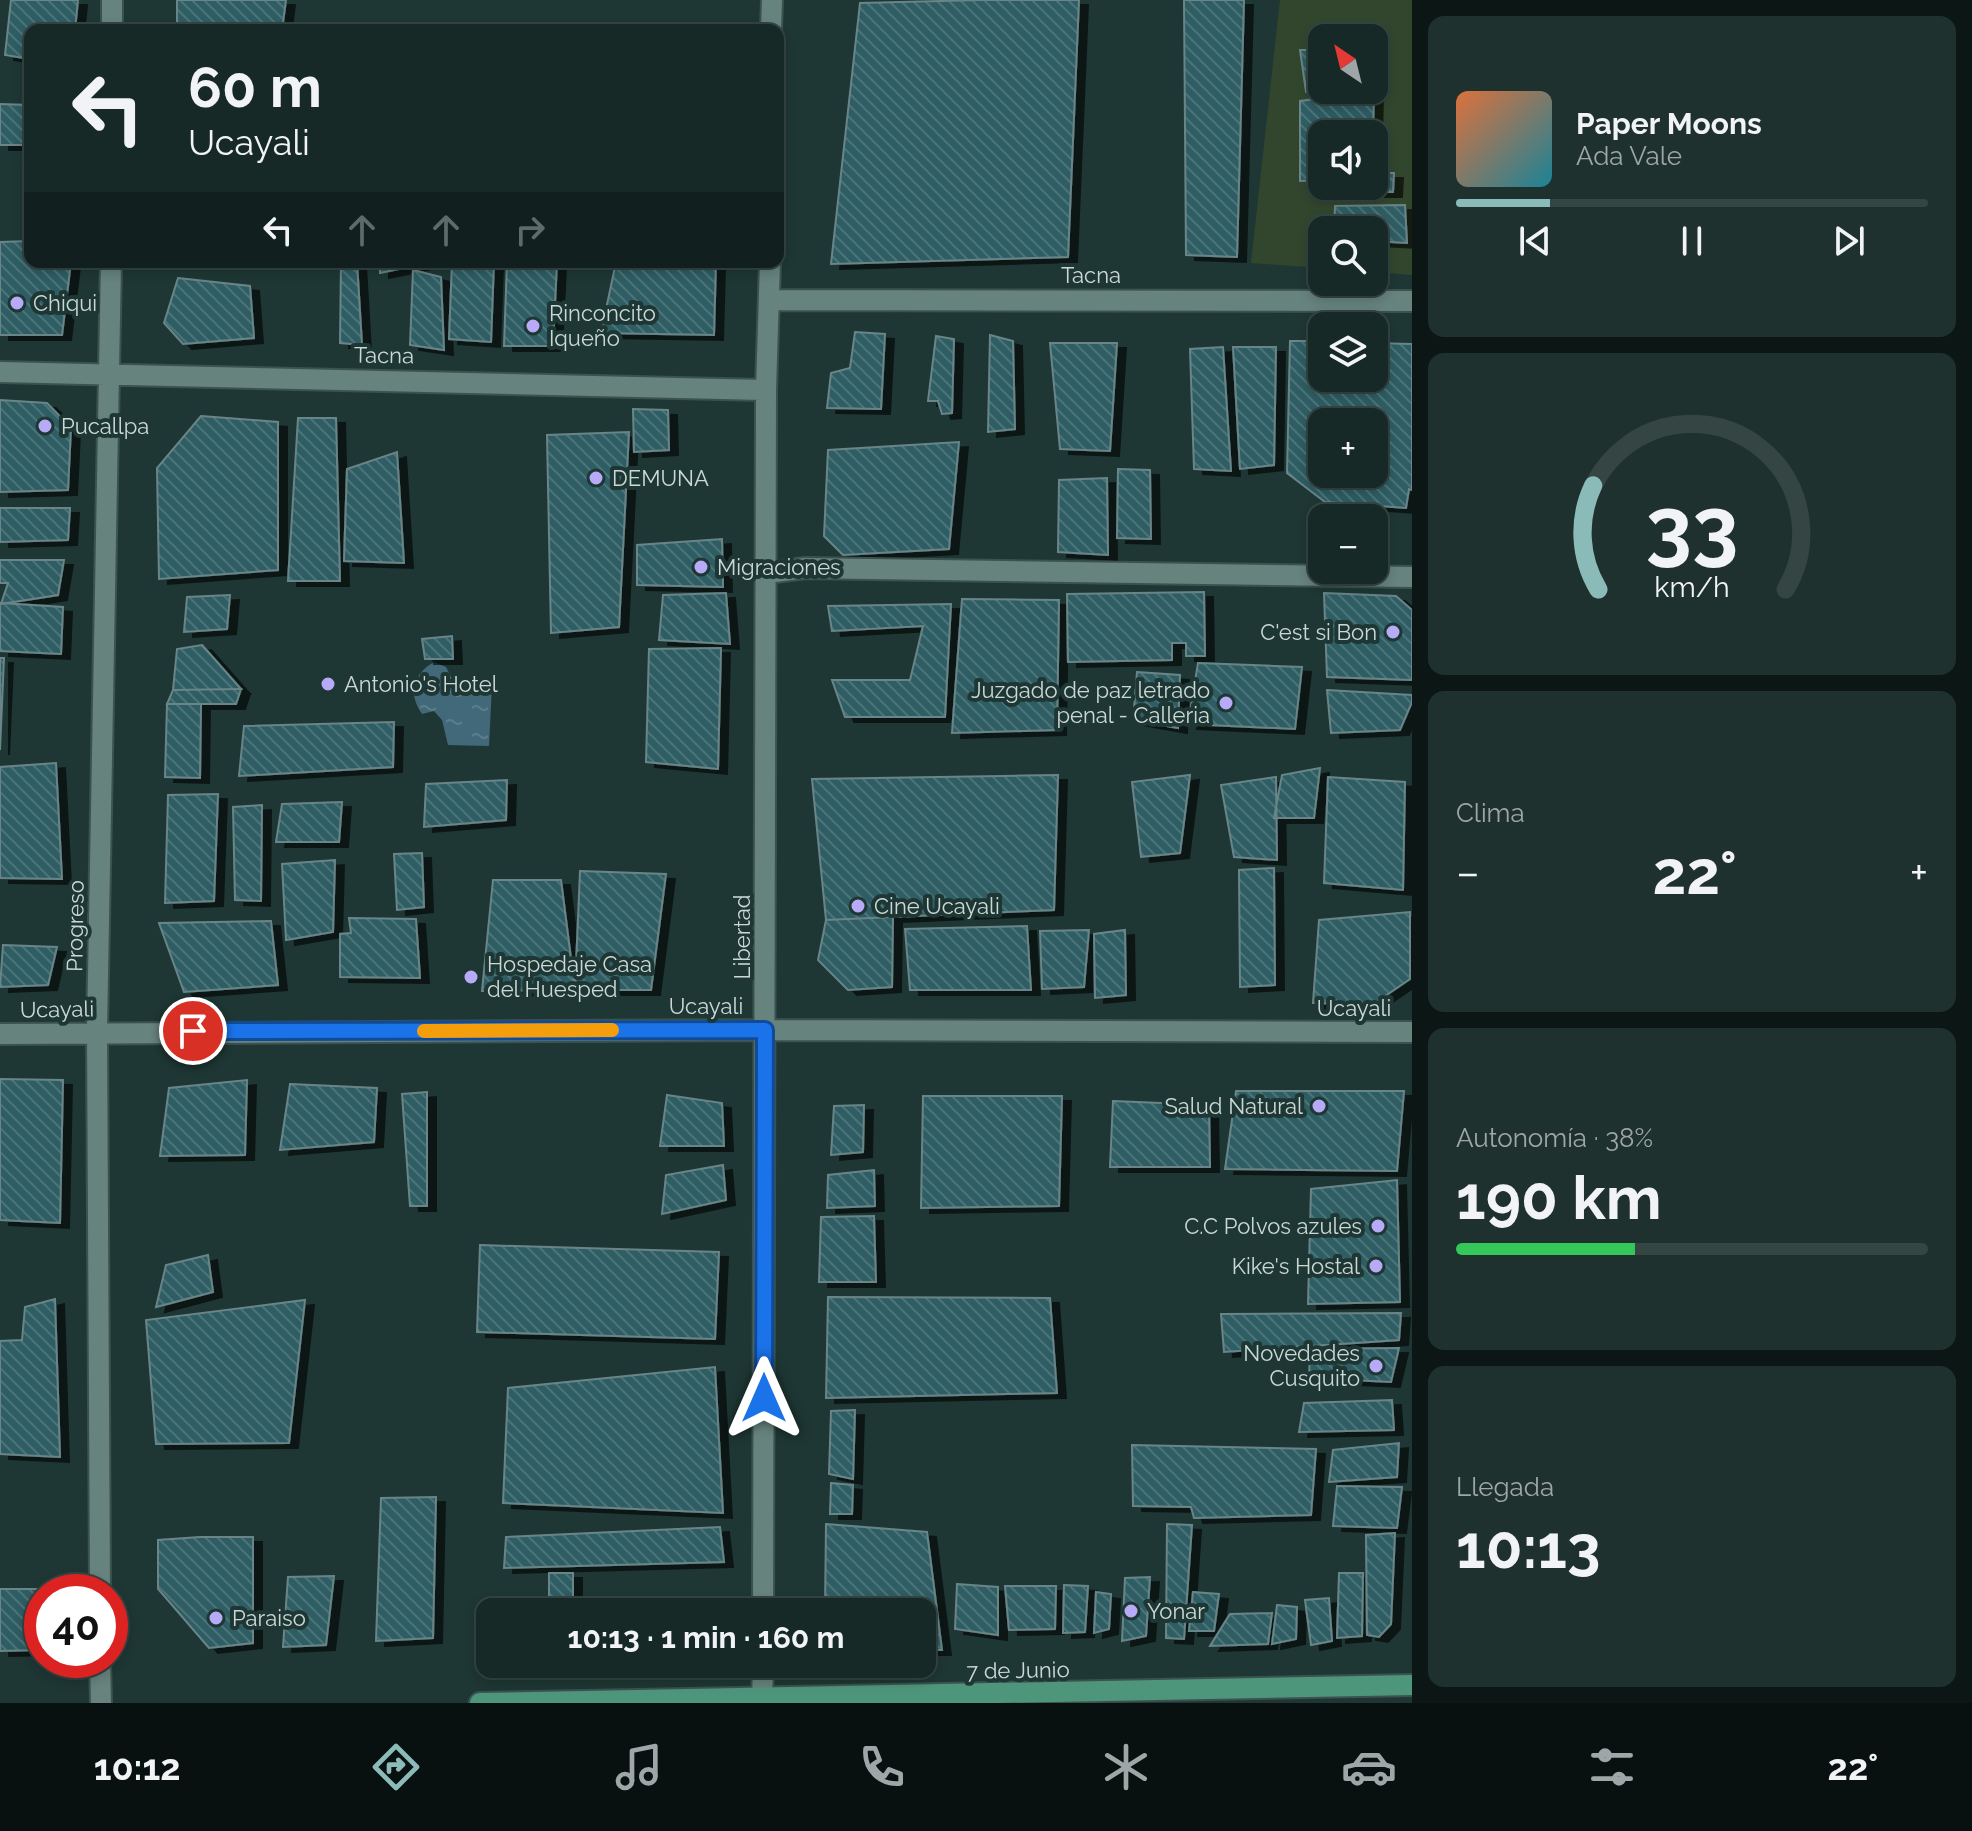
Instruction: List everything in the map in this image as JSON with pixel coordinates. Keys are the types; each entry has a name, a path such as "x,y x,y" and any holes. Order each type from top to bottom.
{"main road":[{"name":"7 de Junio","path":"480,1703 762,1702 1412,1685"}],"street":[{"path":"112,0 112,24"},
{"path":"771,24 772,0"},
{"name":"Progreso","path":"100,1574 97,1031 111,268"},
{"name":"Libertad","path":"763,1598 766,390 770,268"},
{"name":"Tacna","path":"769,300 1412,301"},
{"name":"Tacna","path":"0,372 110,372 766,390"},
{"path":"767,573 805,568 1412,577"},
{"name":"Ucayali","path":"0,1034 97,1031 765,1030 1412,1032"},
{"path":"100,1678 101,1703"},
{"path":"762,1702 763,1678"}],"green space":[{"path":"1280,0 1412,0 1412,275 1388,273 1388,216 1308,216 1308,267 1251,263"}],"water":[{"path":"434,662 446,667 455,685 492,684 489,746 448,745 442,720 434,711 422,714 415,699 414,685 421,673"}],"building":[{"path":"11,0 78,0 76,24 24,24 24,58 5,55"},
{"path":"177,0 286,0 283,24 177,24"},
{"path":"1079,0 1068,257 831,264 860,3"},
{"path":"1184,0 1244,0 1237,257 1186,255"},
{"path":"1300,50 1308,50 1306,92"},
{"path":"1308,100 1308,104 1374,104 1373,120 1308,120 1308,181 1300,181 1300,101"},
{"path":"0,104 24,105 24,145 0,145"},
{"path":"1388,173 1394,173 1393,192 1388,192"},
{"path":"1405,205 1407,243 1388,242 1388,216 1335,216 1335,206"},
{"path":"24,241 24,268 70,268 62,335 0,335 0,242"},
{"path":"341,268 357,268 362,345 340,343"},
{"path":"380,268 404,268 380,273"},
{"path":"452,268 494,268 491,342 449,339"},
{"path":"507,268 557,268 553,346 504,346"},
{"path":"615,268 716,268 714,335 601,333"},
{"path":"413,270 441,277 444,350 410,345"},
{"path":"178,278 250,286 254,338 183,344 164,323"},
{"path":"855,332 885,334 881,409 827,408 831,373 850,368"},
{"path":"990,335 1013,341 1015,429 988,432"},
{"path":"936,336 954,339 952,413 942,414 938,401 928,401"},
{"path":"1290,341 1308,341 1308,392 1388,392 1388,343 1412,344 1412,490 1409,489 1406,508 1388,507 1388,504 1325,502 1287,473"},
{"path":"1050,343 1117,343 1110,451 1060,449"},
{"path":"1223,347 1231,471 1194,469 1190,349"},
{"path":"1233,347 1276,347 1274,465 1240,469"},
{"path":"0,400 47,403 71,428 68,490 0,492"},
{"path":"633,409 668,410 669,450 634,452"},
{"path":"201,416 278,422 278,570 159,579 157,468"},
{"path":"298,418 336,418 340,581 288,581"},
{"path":"629,432 619,627 551,633 547,435"},
{"path":"959,442 949,549 843,555 824,536 828,450"},
{"path":"397,452 404,563 344,561 347,469"},
{"path":"1118,469 1150,470 1151,539 1117,538"},
{"path":"1107,478 1108,555 1058,552 1059,480"},
{"path":"0,508 70,508 68,540 0,542"},
{"path":"722,539 723,587 637,585 637,545"},
{"path":"0,560 64,560 58,595 1,604 8,583 0,583"},
{"path":"1204,592 1205,656 1186,656 1186,643 1172,643 1172,660 1068,662 1067,594"},
{"path":"726,593 730,644 659,640 663,595"},
{"path":"1324,593 1396,596 1412,610 1412,680 1327,677"},
{"path":"230,595 227,629 184,632 187,597"},
{"path":"962,599 1059,600 1057,730 952,733"},
{"path":"0,603 63,607 61,654 0,651"},
{"path":"951,604 945,717 845,717 832,680 910,680 923,626 832,631 828,606"},
{"path":"452,636 453,659 425,659 422,639"},
{"path":"202,645 241,689 173,690 177,649"},
{"path":"721,648 718,769 646,762 649,649"},
{"path":"0,658 4,658 0,750"},
{"path":"1198,663 1302,667 1295,729 1188,724"},
{"path":"1137,672 1180,675 1178,728 1133,720"},
{"path":"241,689 236,704 167,704 173,690"},
{"path":"1327,690 1412,695 1412,702 1400,730 1331,733"},
{"path":"167,704 201,704 200,778 165,777"},
{"path":"394,722 393,767 239,776 244,726"},
{"path":"56,763 62,879 0,878 0,767"},
{"path":"1320,768 1314,818 1274,818 1282,775"},
{"path":"1058,775 1054,910 826,920 812,779"},
{"path":"1190,775 1180,853 1141,857 1132,782"},
{"path":"1276,777 1277,860 1234,857 1221,785"},
{"path":"1328,777 1405,782 1403,890 1324,883"},
{"path":"507,780 506,820 424,827 426,784"},
{"path":"218,794 214,901 165,903 168,795"},
{"path":"342,802 339,842 276,842 282,804"},
{"path":"262,805 261,901 235,900 233,807"},
{"path":"422,853 424,907 397,910 394,854"},
{"path":"335,860 333,932 286,940 282,864"},
{"path":"1274,868 1275,985 1240,987 1239,870"},
{"path":"580,871 666,874 651,990 575,990"},
{"path":"493,880 561,880 575,990 482,991"},
{"path":"1410,912 1410,979 1372,1005 1313,1003 1319,920"},
{"path":"893,917 892,987 848,990 818,960 826,920"},
{"path":"349,918 416,919 420,978 340,977 340,934 351,933"},
{"path":"271,921 278,985 184,992 159,923"},
{"path":"1027,926 1031,990 910,990 905,929"},
{"path":"1089,930 1084,987 1042,989 1040,931"},
{"path":"1125,930 1126,995 1095,998 1094,934"},
{"path":"3,945 57,947 48,985 0,987"},
{"path":"0,1079 63,1080 60,1223 0,1220"},
{"path":"247,1080 245,1155 160,1156 169,1088"},
{"path":"290,1084 377,1088 374,1142 280,1150"},
{"path":"1236,1091 1404,1091 1397,1171 1225,1169"},
{"path":"427,1092 427,1206 410,1206 402,1094"},
{"path":"667,1095 722,1103 724,1146 660,1146"},
{"path":"923,1096 1062,1096 1059,1206 921,1208"},
{"path":"1113,1101 1209,1105 1210,1167 1110,1167"},
{"path":"864,1105 863,1152 831,1155 834,1106"},
{"path":"723,1165 726,1200 662,1214 666,1175"},
{"path":"874,1170 875,1206 827,1208 828,1175"},
{"path":"1397,1180 1400,1302 1308,1304 1311,1189"},
{"path":"874,1216 876,1282 819,1282 821,1217"},
{"path":"480,1245 719,1252 715,1339 477,1332"},
{"path":"208,1255 213,1292 156,1307 166,1265"},
{"path":"828,1297 1050,1298 1057,1393 826,1398"},
{"path":"55,1299 60,1457 0,1454 0,1341 22,1340 25,1307"},
{"path":"305,1300 289,1443 156,1444 146,1320"},
{"path":"1401,1313 1399,1340 1224,1352 1221,1314"},
{"path":"1399,1348 1391,1382 1309,1378 1310,1349"},
{"path":"715,1367 723,1513 503,1503 508,1388"},
{"path":"1392,1400 1394,1430 1299,1432 1304,1403"},
{"path":"855,1410 853,1479 829,1474 831,1411"},
{"path":"1399,1443 1397,1477 1329,1482 1333,1450"},
{"path":"1132,1445 1316,1449 1311,1515 1194,1518 1191,1507 1133,1506"},
{"path":"831,1483 853,1485 852,1514 830,1514"},
{"path":"1337,1486 1402,1487 1397,1528 1333,1526"},
{"path":"436,1497 433,1638 376,1641 381,1498"},
{"path":"826,1524 927,1532 935,1598 825,1598"},
{"path":"1167,1524 1192,1525 1184,1639 1166,1638"},
{"path":"720,1527 724,1562 504,1568 506,1537"},
{"path":"1395,1533 1391,1624 1379,1637 1367,1635 1366,1535"},
{"path":"253,1537 253,1643 209,1648 158,1589 158,1540"},
{"path":"549,1573 573,1573 573,1598 549,1598"},
{"path":"1339,1573 1363,1573 1362,1636 1337,1638"},
{"path":"334,1576 326,1645 283,1647 288,1577"},
{"path":"1150,1577 1146,1636 1122,1641 1125,1578"},
{"path":"957,1584 998,1587 998,1635 955,1629"},
{"path":"1064,1585 1088,1586 1085,1632 1063,1633"},
{"path":"1005,1586 1056,1586 1055,1629 1009,1630"},
{"path":"0,1589 24,1589 24,1650 0,1651"},
{"path":"1096,1592 1111,1594 1109,1629 1094,1633"},
{"path":"1193,1592 1219,1594 1214,1631 1189,1631"},
{"path":"1329,1598 1332,1641 1311,1645 1305,1600"},
{"path":"936,1603 942,1650 936,1650"},
{"path":"1277,1605 1297,1607 1296,1639 1272,1644"},
{"path":"1272,1613 1268,1644 1210,1646 1230,1614"}],"slow traffic":[{"path":"424,1031 612,1030"}],"place":[{"name":"Chiqui","path":"17,303"},
{"name":"Rinconcito Iqueño","path":"533,326"},
{"name":"Pucallpa","path":"45,426"},
{"name":"DEMUNA","path":"596,478"},
{"name":"Migraciones","path":"701,567"},
{"name":"C'est si Bon","path":"1393,632"},
{"name":"Antonio's Hotel","path":"328,684"},
{"name":"Juzgado de paz letrado penal - Calleria","path":"1226,703"},
{"name":"Cine Ucayali","path":"858,906"},
{"name":"Hospedaje Casa del Huesped","path":"471,977"},
{"name":"Salud Natural","path":"1319,1106"},
{"name":"C.C Polvos azules","path":"1378,1226"},
{"name":"Kike's Hostal","path":"1376,1266"},
{"name":"Novedades Cusquito","path":"1376,1366"},
{"name":"Yonar","path":"1131,1611"},
{"name":"Paraiso","path":"216,1618"}],"route":[{"path":"193,1031 765,1030 764,1398"}]}
